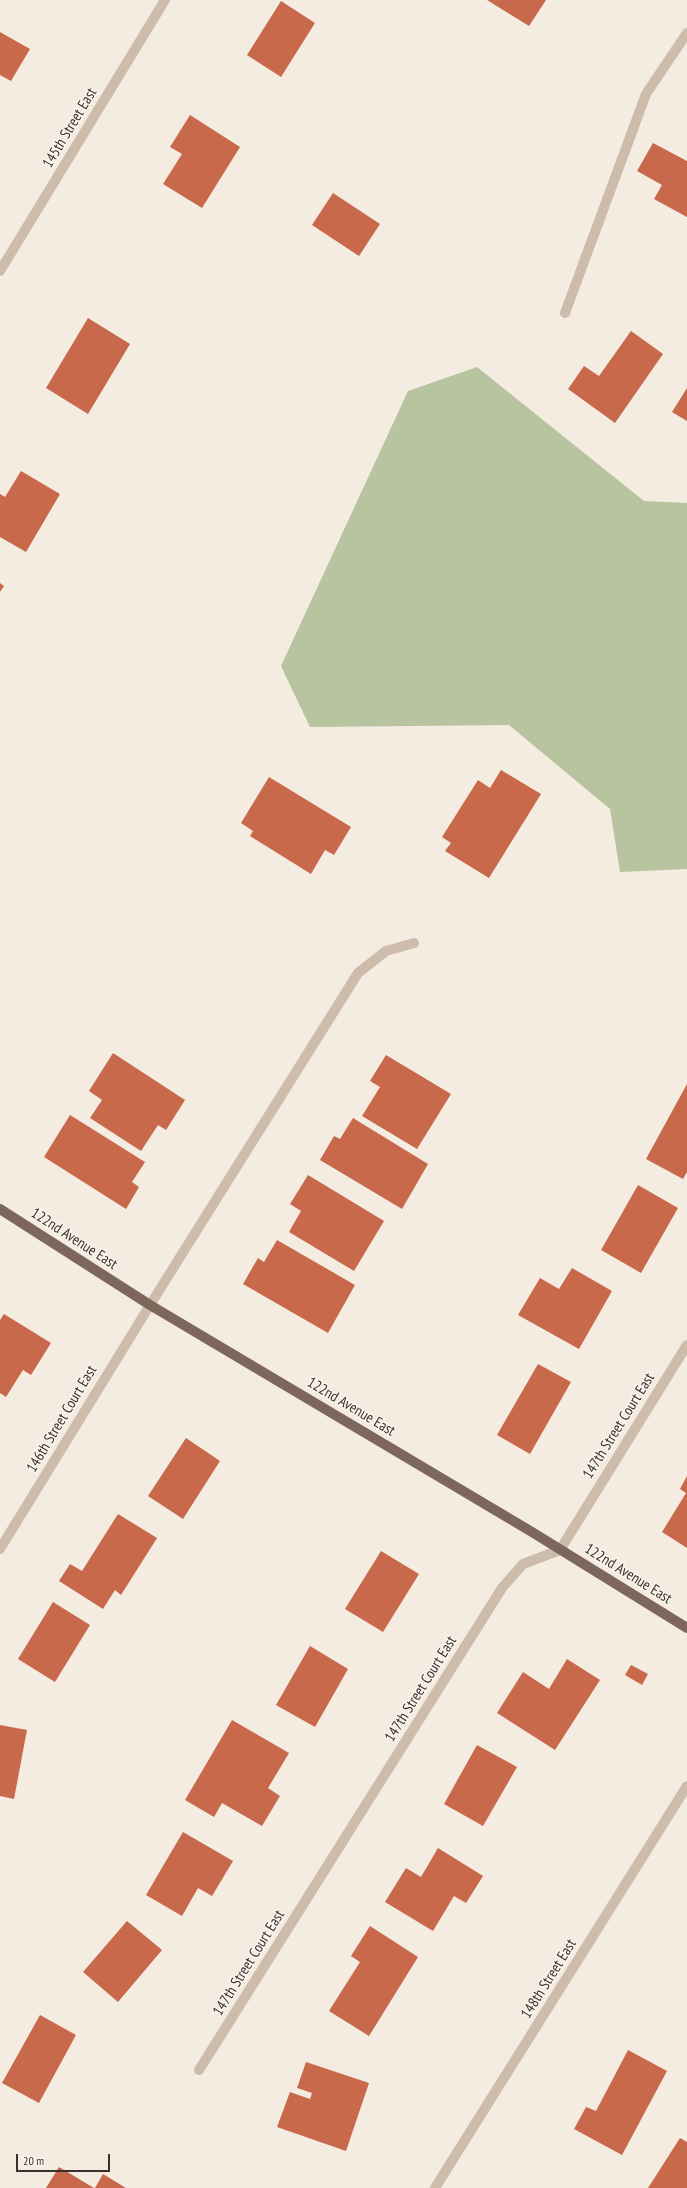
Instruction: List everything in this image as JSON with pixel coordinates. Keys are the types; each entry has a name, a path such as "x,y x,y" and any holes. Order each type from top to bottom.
{"main road":[{"name":"122nd Avenue East","path":"0,1209 150,1305 560,1550 687,1628"}],"street":[{"name":"145th Street East","path":"0,271 166,0"},
{"path":"565,313 646,94 687,33"},
{"name":"146th Street Court East","path":"0,1550 150,1305 358,972 386,951 414,943"},
{"name":"147th Street Court East","path":"199,2070 502,1588 523,1564 560,1550 687,1345"},
{"name":"148th Street East","path":"436,2188 687,1786"}],"green space":[{"path":"477,367 644,501 687,503 687,869 620,872 610,809 509,725 310,727 281,666 408,391"}],"building":[{"path":"487,0 546,0 529,26"},
{"path":"281,1 315,23 281,77 247,55"},
{"path":"0,32 30,49 11,81 0,75"},
{"path":"190,115 240,147 202,208 163,184 182,154 170,147"},
{"path":"653,143 687,161 687,217 654,199 662,185 637,171"},
{"path":"333,193 380,224 359,256 312,225"},
{"path":"88,318 130,344 88,414 46,388"},
{"path":"631,331 663,354 615,423 568,389 584,366 599,376"},
{"path":"687,388 687,421 672,412"},
{"path":"21,471 60,494 26,552 0,537 0,494 5,497"},
{"path":"0,583 4,586 0,592"},
{"path":"501,770 541,794 489,878 445,851 451,843 442,837 478,780 490,788"},
{"path":"269,777 351,827 334,855 325,850 311,874 250,836 253,831 241,823"},
{"path":"113,1053 185,1100 166,1130 158,1125 141,1151 90,1118 102,1100 89,1091"},
{"path":"386,1055 451,1094 417,1149 362,1116 380,1087 370,1081"},
{"path":"687,1084 687,1172 683,1179 646,1159"},
{"path":"70,1115 145,1162 132,1182 139,1187 126,1209 44,1157"},
{"path":"353,1118 428,1164 402,1209 320,1160 334,1136 340,1139"},
{"path":"308,1175 384,1221 354,1271 289,1232 301,1211 290,1204"},
{"path":"638,1185 678,1208 641,1273 601,1250"},
{"path":"277,1240 355,1285 328,1333 243,1284 258,1258 264,1262"},
{"path":"572,1268 612,1291 579,1349 518,1315 540,1278 559,1289"},
{"path":"4,1314 51,1343 31,1375 23,1370 6,1397 0,1393 0,1320"},
{"path":"538,1364 571,1382 530,1454 497,1435"},
{"path":"186,1438 220,1461 183,1519 148,1496"},
{"path":"687,1476 687,1548 662,1532 686,1493 680,1489"},
{"path":"118,1514 157,1538 121,1595 115,1590 103,1609 59,1581 70,1564 82,1571"},
{"path":"381,1551 419,1574 383,1632 345,1609"},
{"path":"53,1602 90,1625 55,1682 18,1659"},
{"path":"310,1646 348,1669 315,1727 276,1705"},
{"path":"567,1659 600,1680 555,1750 497,1713 523,1672 549,1689"},
{"path":"631,1665 648,1674 642,1685 625,1675"},
{"path":"232,1720 289,1753 268,1788 280,1796 262,1826 222,1803 214,1817 185,1800"},
{"path":"0,1725 27,1730 14,1799 0,1796"},
{"path":"477,1745 517,1767 483,1826 444,1804"},
{"path":"183,1832 233,1861 212,1896 198,1888 182,1916 146,1895"},
{"path":"438,1848 483,1876 466,1903 454,1896 433,1931 385,1902 406,1868 421,1877"},
{"path":"127,1921 162,1950 118,2002 83,1972"},
{"path":"370,1926 418,1957 369,2036 329,2011 360,1962 351,1956"},
{"path":"40,2015 76,2035 39,2103 2,2083"},
{"path":"628,2050 667,2071 622,2155 574,2129 586,2107 596,2111"},
{"path":"306,2062 369,2083 346,2151 277,2127 290,2092 310,2099 312,2093 297,2088"},
{"path":"680,2138 687,2142 687,2188 648,2188"},
{"path":"59,2167 94,2188 46,2188"},
{"path":"103,2174 126,2188 95,2188"}]}
